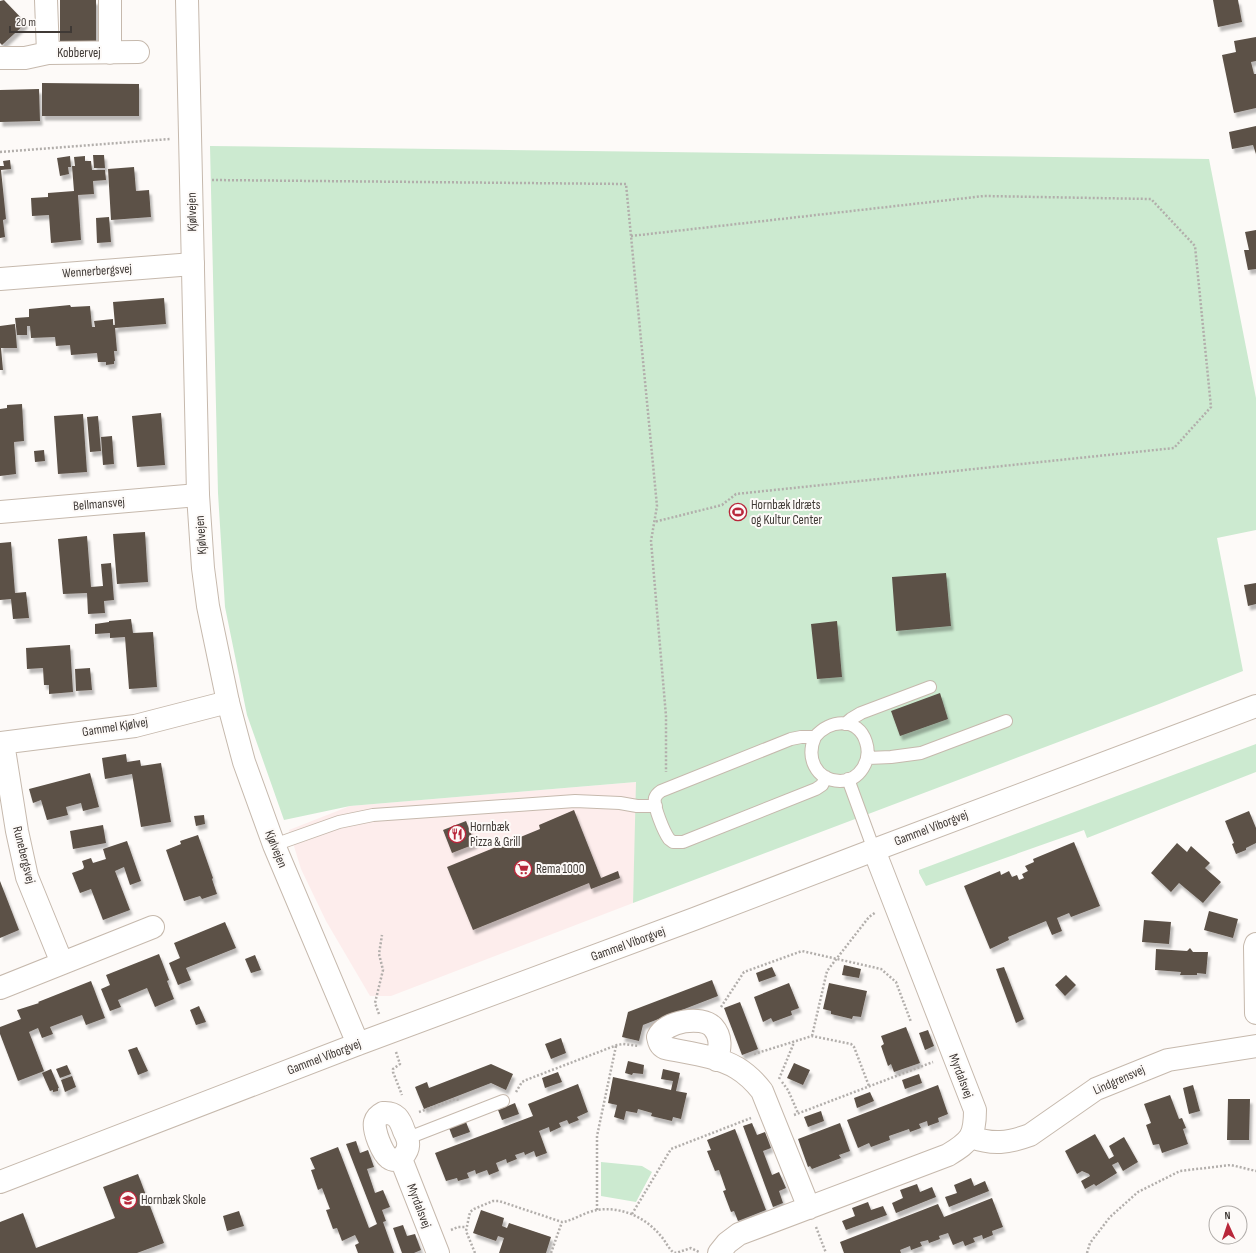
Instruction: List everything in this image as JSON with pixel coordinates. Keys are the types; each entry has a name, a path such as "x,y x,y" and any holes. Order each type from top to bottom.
{"street":[{"name":"Kobbervej","path":"46,0 48,53"},
{"name":"Kobbervej","path":"110,0 110,53"},
{"name":"Kjølvejen","path":"188,0 198,495 203,568 208,606 228,702 244,762 274,844 358,1044"},
{"name":"Kobbervej","path":"0,58 25,58 48,53 138,52"},
{"name":"Wennerbergsvej","path":"0,279 194,264"},
{"name":"Bellmansvej","path":"0,512 198,495"},
{"name":"Gammel Kjølvej","path":"2,743 135,726 228,702"},
{"name":"Gammel Viborgvej","path":"0,1182 358,1044 687,922 1256,706"},
{"name":"Runebergsvej","path":"2,743 17,832 27,877 62,963"},
{"name":"Myrdalsvej","path":"874,850 975,1110 975,1125 971,1137"},
{"path":"0,988 153,927"},
{"path":"1256,944 1256,1013"},
{"path":"727,1063 714,1028 710,1025 690,1020 683,1021 666,1027 658,1037 660,1043 665,1048 727,1063 747,1075 770,1085 773,1116 809,1208"},
{"name":"Lindgrensvej","path":"971,1137 995,1143 1017,1140 1030,1135 1096,1089 1168,1060 1256,1046"},
{"path":"383,1113 394,1114 400,1119 408,1138 406,1154 401,1159 394,1160 388,1157 382,1150 374,1129 378,1115 383,1113"},
{"path":"719,1253 726,1243 739,1234 948,1155 962,1147 971,1137"},
{"name":"Myrdalsvej","path":"401,1159 438,1253"}],"lane":[{"path":"845,724 850,718 861,713 930,687"},
{"path":"868,758 891,758 921,753 1006,721"},
{"path":"837,723 845,724 854,727 866,740 868,758 861,771 848,779 841,781 833,780 819,772 812,759 812,744 815,737 821,730 837,723"},
{"path":"815,737 790,739 666,789 657,794 655,797 656,806 669,839 673,842 683,842 816,789 822,785 826,777"},
{"path":"848,779 874,850"},
{"path":"274,844 339,822 388,814 575,801 656,806"},
{"path":"408,1138 503,1101"}],"path":[{"path":"0,152 191,138"},
{"path":"192,180 626,184 657,506 651,541 666,716 666,789"},
{"path":"632,236 984,196 1151,199 1195,246 1212,407 1174,448 736,494 722,505 654,522"},
{"path":"812,1036 826,975 837,958 872,914 895,905"},
{"path":"382,935 379,954 382,970 375,1002 400,1062 399,1066 393,1070 393,1072 404,1101"},
{"path":"710,1025 744,972 802,951 878,968 897,984 911,1022"},
{"path":"727,1063 812,1036 852,1045 869,1086"},
{"path":"793,1041 793,1045 770,1085 788,1090 798,1113"},
{"path":"503,1101 513,1096 522,1082 526,1080 616,1045 623,1044 637,1046 660,1043"},
{"path":"597,1210 597,1136 616,1045"},
{"path":"632,1214 671,1149 773,1116 798,1113 953,1054"},
{"path":"1087,1253 1090,1243 1110,1217 1138,1192 1180,1171 1230,1166 1256,1171"},
{"path":"475,1253 466,1231 470,1212 474,1208 493,1201 499,1201 562,1222 569,1221 585,1213 597,1210 614,1210 632,1214 654,1227 673,1252 676,1253 691,1248 700,1253"},
{"path":"809,1208 826,1253"},
{"path":"551,1253 562,1222"}],"shaded area":[{"path":"637,782 633,903 391,996 370,996 326,921 301,869 289,830 350,806"}],"green space":[{"name":"Hornbæk Idræts og Kultur Center","path":"210,146 1209,159 1256,398 1256,530 1217,538 1243,671 633,903 636,782 350,806 284,820 247,715 225,607 218,493"},
{"path":"1256,744 1256,772 1087,838 1084,830 926,886 919,873 919,870"},
{"path":"601,1162 642,1166 652,1172 636,1202 601,1196"}],"building":[{"path":"4,0 26,23 2,45 0,43 0,1"},
{"path":"60,0 96,0 96,41 60,41"},
{"path":"1213,0 1238,0 1242,22 1218,27"},
{"path":"1256,37 1256,61 1251,62 1254,74 1256,74 1256,108 1234,113 1222,55 1236,52 1234,41"},
{"path":"42,83 139,84 139,116 42,116"},
{"path":"39,89 40,121 0,122 0,90"},
{"path":"1256,126 1256,154 1253,145 1232,149 1229,132"},
{"path":"93,155 104,155 105,168 94,168"},
{"path":"70,156 71,167 68,167 69,174 60,176 57,158"},
{"path":"85,156 85,161 91,161 92,170 105,170 106,180 93,181 94,194 78,195 81,240 51,243 49,215 32,216 31,198 48,197 48,193 74,191 72,166 75,166 74,157"},
{"path":"10,160 11,169 1,170 6,219 3,220 5,237 0,238 0,166 4,166 3,161"},
{"path":"134,167 136,191 149,190 151,217 111,220 108,169"},
{"path":"109,217 111,242 97,243 96,218"},
{"path":"1256,230 1256,269 1248,270 1244,250 1249,250 1245,232"},
{"path":"164,298 166,324 115,328 117,351 114,351 114,364 106,365 106,362 98,362 97,353 71,355 70,345 56,346 55,337 31,338 30,326 27,326 27,335 17,335 15,318 29,317 29,309 70,305 71,307 90,306 92,327 95,327 94,321 113,319 113,325 115,325 113,302"},
{"path":"15,324 17,348 1,348 3,370 0,370 0,326"},
{"path":"22,404 24,441 14,442 16,474 0,476 0,409 7,408 7,405"},
{"path":"161,413 165,465 137,467 132,416"},
{"path":"83,414 87,472 58,474 54,416"},
{"path":"98,416 101,451 90,452 87,417"},
{"path":"112,436 114,464 103,465 101,437"},
{"path":"44,450 45,461 35,462 34,451"},
{"path":"145,532 148,582 117,584 113,534"},
{"path":"87,536 91,587 103,586 101,564 111,563 114,600 104,601 105,613 88,614 87,593 63,594 58,539"},
{"path":"11,542 15,593 26,592 29,618 13,619 11,599 0,600 0,543"},
{"path":"946,573 951,626 896,631 892,577"},
{"path":"1256,583 1256,604 1248,606 1244,585"},
{"path":"131,619 133,633 153,632 157,687 129,689 125,637 110,638 110,633 95,634 95,624"},
{"path":"837,621 842,677 817,679 811,624"},
{"path":"70,645 73,692 49,694 49,685 44,685 43,668 27,669 26,648"},
{"path":"90,668 92,690 76,691 75,669"},
{"path":"940,693 948,719 900,736 891,711"},
{"path":"126,754 127,762 140,760 141,766 161,763 171,822 141,827 132,774 105,779 102,758"},
{"path":"90,773 99,807 83,811 81,803 66,807 68,815 47,820 41,800 33,803 29,789"},
{"name":"Rema 1000","path":"574,810 601,878 618,871 620,878 591,889 589,883 473,930 447,867 540,829 539,825"},
{"path":"1249,811 1256,828 1256,843 1246,848 1246,850 1236,854 1232,844 1234,843 1225,821"},
{"path":"204,815 205,824 196,826 194,816"},
{"path":"466,821 475,844 452,853 443,830"},
{"path":"103,825 106,843 73,849 70,831"},
{"path":"198,835 217,894 202,899 200,896 184,901 166,850 181,844 180,841"},
{"path":"127,841 141,881 130,885 124,867 115,871 130,910 103,920 91,889 80,893 72,873 83,869 84,867 82,861 91,858 93,863 106,859 103,849"},
{"path":"1074,842 1100,906 1071,917 1069,913 1057,918 1062,931 1052,935 1046,921 1008,937 1009,940 990,949 964,886 1000,871 1001,875 1009,871 1012,877 1017,875 1019,880 1024,878 1022,874 1028,871 1025,866 1034,862 1033,859"},
{"path":"1177,843 1187,852 1191,846 1210,863 1205,868 1221,882 1203,903 1179,883 1171,892 1151,873"},
{"path":"0,881 19,930 0,938"},
{"path":"1209,911 1238,919 1233,938 1204,930"},
{"path":"1144,920 1171,922 1169,944 1142,942"},
{"path":"225,922 236,948 186,968 191,980 178,985 169,963 180,958 174,943"},
{"path":"1190,948 1193,952 1208,952 1206,974 1197,973 1197,975 1180,975 1181,972 1155,970 1156,949 1187,951"},
{"path":"159,954 169,980 167,981 174,999 155,1007 147,988 118,1000 121,1007 110,1011 101,989 110,985 106,975"},
{"path":"255,955 261,970 251,973 245,959"},
{"path":"844,965 861,969 859,978 842,975"},
{"path":"772,967 776,976 759,982 756,973"},
{"path":"1004,967 1024,1019 1016,1023 996,969"},
{"path":"1066,975 1076,985 1065,996 1055,985"},
{"path":"712,980 718,996 643,1025 639,1041 622,1037 628,1012"},
{"path":"91,981 105,1018 86,1025 82,1015 50,1027 53,1034 42,1038 38,1028 29,1032 44,1071 18,1081 0,1034 0,1027 21,1019 17,1010 39,1003 38,1002"},
{"path":"789,983 799,1008 791,1011 792,1015 773,1022 771,1018 763,1022 754,997"},
{"path":"829,983 867,991 861,1017 853,1016 852,1019 831,1014 831,1011 823,1009"},
{"path":"740,1002 758,1049 742,1055 724,1008"},
{"path":"199,1006 206,1022 196,1025 190,1010"},
{"path":"906,1027 920,1063 894,1072 891,1064 888,1066 881,1046 884,1044 881,1036"},
{"path":"928,1030 934,1046 925,1050 919,1033"},
{"path":"561,1038 566,1053 551,1059 545,1044"},
{"path":"137,1047 148,1071 138,1075 128,1050"},
{"path":"628,1061 644,1065 643,1074 633,1073 632,1075 625,1073"},
{"path":"794,1063 810,1070 803,1085 787,1078"},
{"path":"491,1064 513,1074 506,1090 491,1083 424,1109 415,1087 427,1082 429,1088"},
{"path":"67,1065 71,1074 60,1078 56,1069"},
{"path":"51,1069 59,1088 58,1091 53,1092 53,1090 50,1091 42,1073"},
{"path":"663,1069 680,1073 676,1091 687,1093 681,1119 673,1117 672,1121 651,1116 652,1113 638,1109 637,1113 626,1111 624,1120 614,1117 617,1105 608,1103 613,1077 671,1090 673,1081 661,1079"},
{"path":"558,1072 562,1082 545,1088 542,1078"},
{"path":"919,1074 922,1083 905,1089 902,1080"},
{"path":"72,1076 76,1087 65,1092 61,1080"},
{"path":"578,1084 588,1112 577,1117 579,1120 569,1124 567,1120 559,1123 561,1127 550,1132 549,1127 539,1131 547,1153 536,1157 534,1151 525,1155 524,1152 515,1155 517,1159 507,1163 506,1159 496,1163 499,1171 489,1175 487,1170 476,1174 475,1170 467,1173 469,1178 458,1181 457,1178 446,1181 435,1153 533,1116 528,1104"},
{"path":"938,1085 948,1114 938,1118 939,1122 928,1126 927,1121 919,1124 921,1128 910,1132 909,1129 889,1136 890,1140 871,1147 869,1143 858,1148 847,1120"},
{"path":"1193,1085 1200,1111 1189,1114 1183,1088"},
{"path":"870,1092 874,1101 857,1108 854,1098"},
{"path":"1170,1095 1179,1119 1182,1118 1186,1128 1183,1129 1188,1144 1162,1153 1159,1144 1153,1145 1146,1125 1151,1123 1144,1104"},
{"path":"1228,1099 1250,1099 1249,1140 1227,1140"},
{"path":"515,1103 519,1114 502,1120 498,1110"},
{"path":"821,1111 824,1121 808,1127 804,1117"},
{"path":"466,1122 470,1132 453,1138 449,1128"},
{"path":"752,1123 757,1135 765,1132 771,1148 763,1151 772,1175 779,1172 786,1188 779,1191 783,1203 773,1207 743,1126"},
{"path":"840,1123 850,1151 839,1155 841,1158 812,1169 810,1166 808,1167 798,1139"},
{"path":"735,1129 766,1210 738,1221 734,1211 731,1212 723,1191 726,1190 719,1170 715,1171 707,1151 711,1150 707,1140"},
{"path":"1095,1134 1109,1159 1114,1156 1109,1146 1124,1137 1138,1162 1123,1171 1118,1162 1112,1165 1117,1173 1096,1186 1094,1184 1085,1189 1081,1181 1090,1176 1089,1174 1082,1171 1077,1174 1065,1151"},
{"path":"356,1141 360,1153 368,1150 374,1167 367,1169 375,1193 383,1190 390,1207 382,1210 386,1221 383,1222 394,1253 358,1253 355,1245 359,1243 355,1235 342,1241 337,1228 333,1229 326,1210 330,1209 322,1188 318,1190 311,1170 315,1169 310,1158 338,1147 369,1228 377,1224 346,1144"},
{"name":"Hornbæk Skole","path":"138,1174 164,1243 137,1253 0,1253 0,1222 23,1213 36,1248 115,1218 103,1187"},
{"path":"971,1178 974,1186 985,1181 989,1191 949,1207 945,1197 957,1193 954,1185"},
{"path":"917,1184 920,1192 932,1187 936,1197 896,1213 892,1203 903,1198 900,1190"},
{"path":"992,1198 1003,1227 992,1231 993,1235 983,1239 982,1235 973,1238 975,1242 965,1246 963,1241 953,1245 948,1233 939,1236 940,1239 929,1243 928,1240 920,1242 922,1246 911,1250 910,1246 900,1250 901,1253 844,1253 840,1242 938,1204 944,1217"},
{"path":"868,1202 871,1210 883,1206 887,1215 846,1230 842,1221 855,1216 852,1208"},
{"path":"481,1210 504,1218 502,1226 507,1228 509,1223 551,1237 546,1253 499,1253 504,1238 498,1236 496,1241 473,1233"},
{"path":"239,1211 244,1226 227,1231 223,1216"},
{"path":"403,1225 407,1236 415,1234 421,1250 414,1253 402,1253 393,1228"}],"place":[{"name":"Hornbæk Idræts og Kultur Center","path":"738,512"},
{"name":"Hornbæk Pizza & Grill","path":"457,834"},
{"name":"Rema 1000","path":"523,869"},
{"name":"Hornbæk Skole","path":"128,1200"}]}
